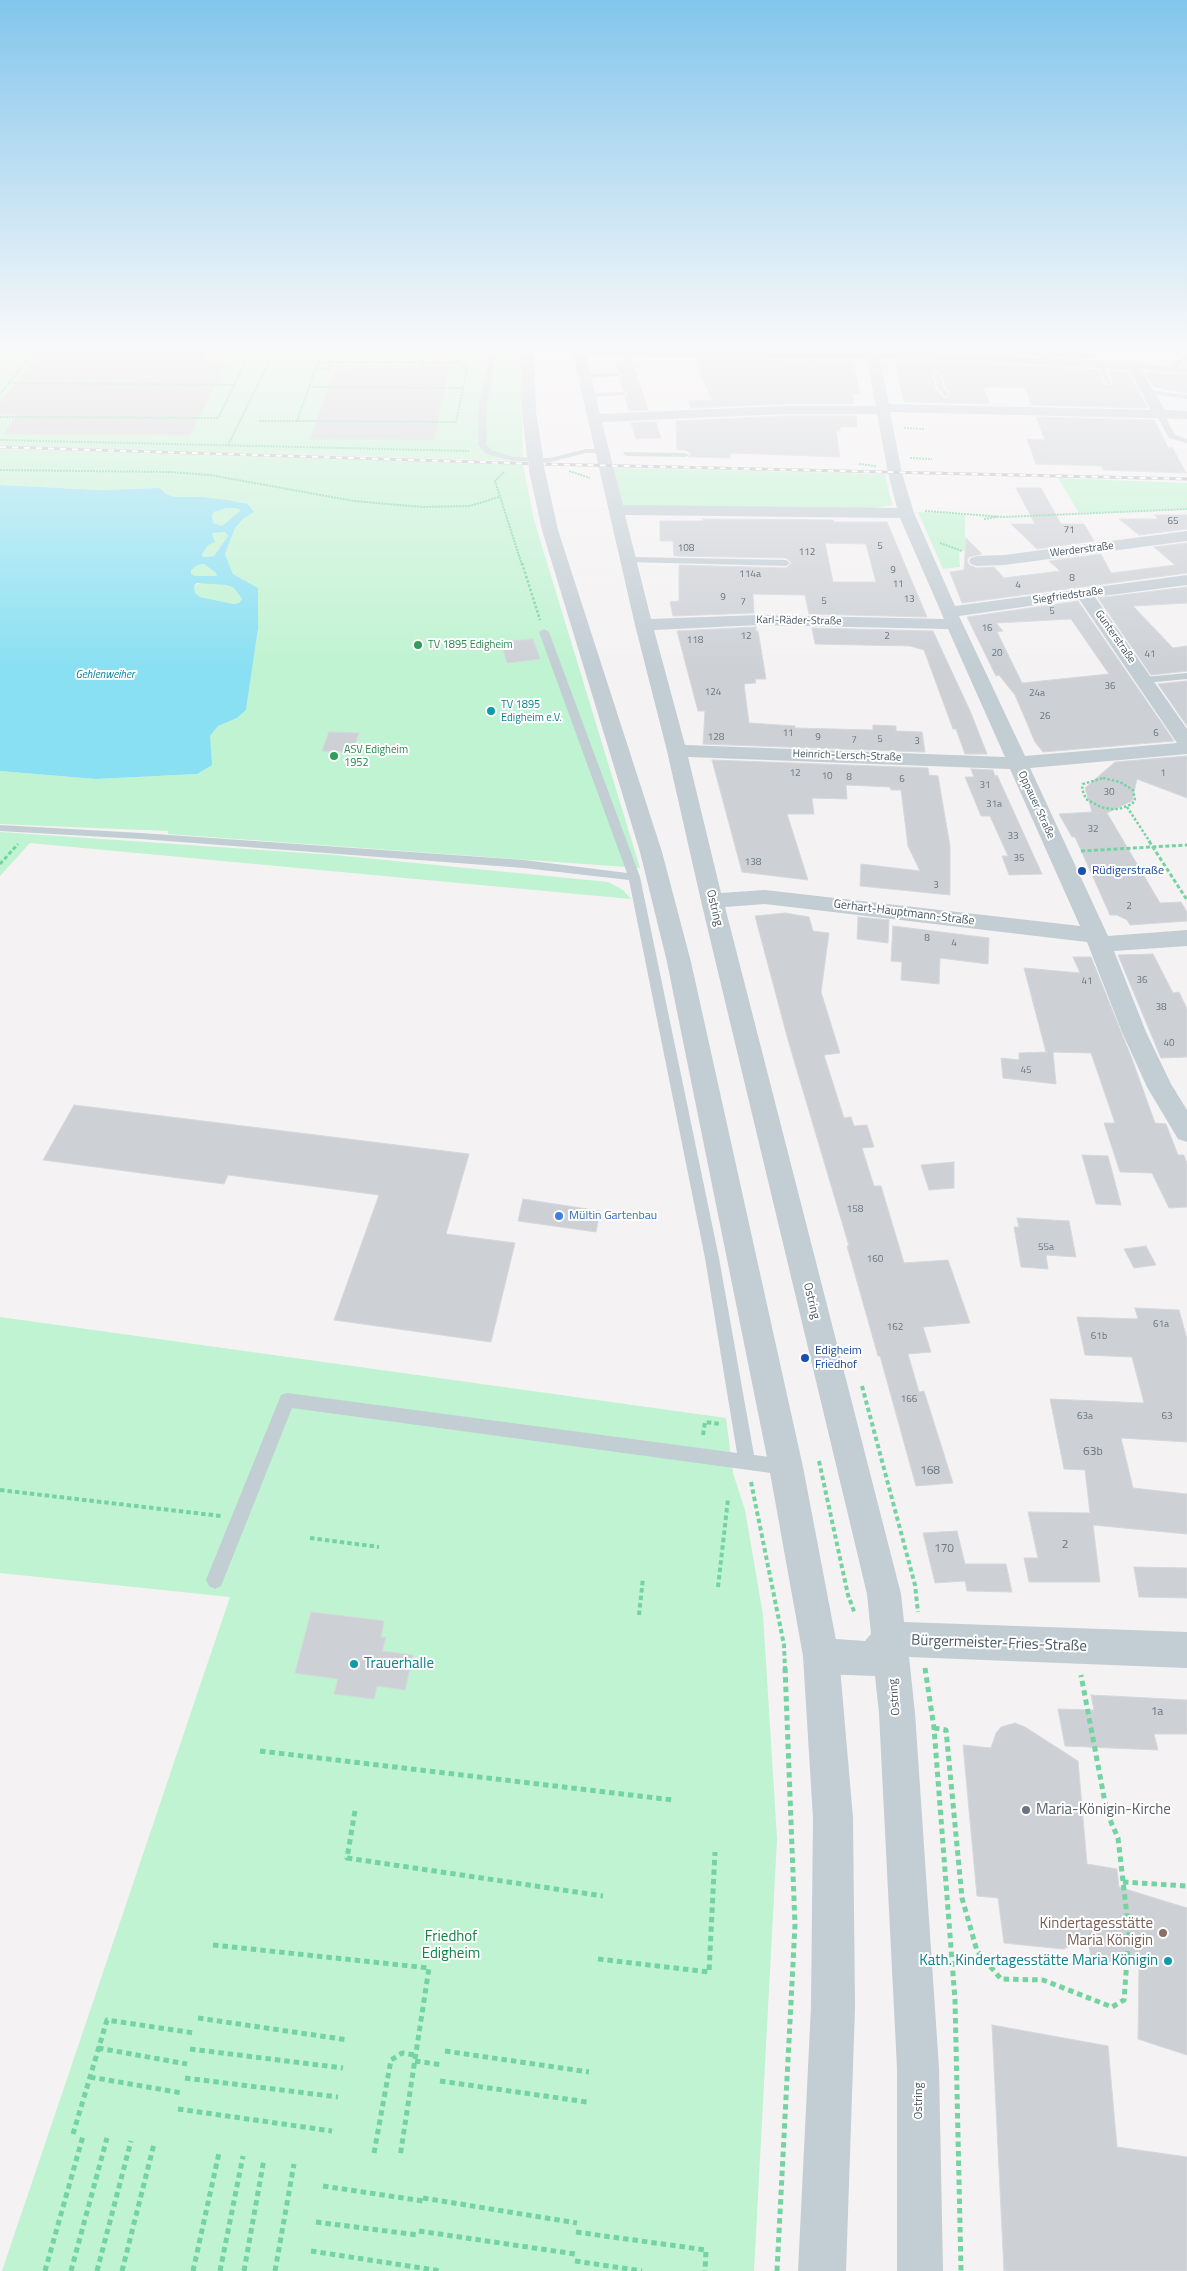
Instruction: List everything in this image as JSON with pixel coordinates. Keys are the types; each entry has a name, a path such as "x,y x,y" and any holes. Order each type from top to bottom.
{"street":[{"path":"535,456 550,530 650,852 679,962 786,1467 821,1656 833,1818 834,2006 822,2271"},
{"name":"Ostring","path":"615,456 618,510 644,625 677,751 712,901 884,1594 881,1649 897,1713 918,2068 920,2271"},
{"name":"Oppauer Straße","path":"892,456 906,513 916,539 1098,940 1134,1032 1160,1088 1187,1132"},
{"path":"618,510 906,513"},
{"name":"Werderstraße","path":"977,561 1004,560 1187,536"},
{"name":"Siegfriedstraße","path":"951,618 1084,594 1187,580"},
{"name":"Gunterstraße","path":"1084,594 1187,743"},
{"name":"Karl-Räder-Straße","path":"644,625 758,620 951,618"},
{"path":"1017,763 1187,748"},
{"name":"Heinrich-Lersch-Straße","path":"677,751 1017,763"},
{"name":"Gerhart-Hauptmann-Straße","path":"712,901 765,897 1098,940 1187,938"},
{"name":"Bürgermeister-Fries-Straße","path":"821,1656 881,1649 1076,1648 1187,1650"}],"lane":[{"path":"503,456 513,459 550,460 566,456"},
{"path":"630,561 786,563"},
{"path":"630,561 728,565"},
{"path":"544,632 634,877 712,1258 746,1462"},
{"path":"1145,680 1187,676"},
{"path":"0,828 141,836 524,864 634,877"},
{"path":"215,1580 238,1518 287,1400 786,1467"}],"path":[{"path":"0,470 170,472 210,475 354,501 422,507 470,506 499,497"},
{"path":"926,511 997,516 1187,509"},
{"path":"984,519 996,518 997,516"},
{"path":"916,539 942,544 965,553 977,561"},
{"path":"1103,778 1127,786 1133,790 1135,800 1127,807 1110,809 1093,804 1083,794 1084,784 1088,781 1103,778"},
{"path":"1127,807 1187,900"},
{"path":"0,864 31,830"},
{"path":"1105,850 1187,845"},
{"path":"703,1435 705,1422 740,1427"},
{"path":"819,1461 848,1595 881,1649"},
{"path":"746,1462 784,1645 795,1925 777,2271"},
{"path":"0,1490 238,1518"},
{"path":"718,1587 728,1499"},
{"path":"310,1538 379,1547"},
{"path":"639,1615 643,1578"},
{"path":"934,1728 946,1730 962,1898 977,1951 1001,1979 1043,1980 1112,2007 1124,2000 1129,1933 1124,1882 1118,1838 1107,1813 1076,1648"},
{"path":"260,1751 674,1800"},
{"path":"355,1811 347,1858 603,1896"},
{"path":"598,1959 709,1972 715,1852"},
{"path":"1124,1882 1187,1886"},
{"path":"213,1945 429,1968 400,2156"},
{"path":"198,2018 348,2040"},
{"path":"73,2134 107,2020 194,2033"},
{"path":"98,2048 187,2064"},
{"path":"190,2049 343,2068"},
{"path":"445,2051 589,2072"},
{"path":"374,2153 391,2060 402,2053 443,2065"},
{"path":"90,2077 182,2093"},
{"path":"185,2078 338,2097"},
{"path":"440,2081 587,2102"},
{"path":"178,2109 332,2131"},
{"path":"45,2271 83,2136"},
{"path":"71,2271 107,2138"},
{"path":"97,2271 130,2141"},
{"path":"122,2271 154,2144"},
{"path":"193,2271 219,2152"},
{"path":"220,2271 244,2156"},
{"path":"244,2271 264,2159"},
{"path":"275,2271 294,2164"},
{"path":"323,2186 577,2223"},
{"path":"316,2222 419,2233 575,2254"},
{"path":"576,2232 706,2250 705,2271"},
{"path":"311,2251 441,2271"},
{"path":"575,2261 642,2271"}],"green space":[{"path":"0,456 228,456 523,465 534,520 640,868 168,834 168,831 0,824 0,771 96,779 197,774 210,736 218,726 237,718 246,710 258,629 258,588 233,574 225,554 235,528 243,519 254,512 251,508 202,497 174,497 166,494 160,488 99,490 0,485"},
{"path":"348,456 523,456 523,461"},
{"path":"614,468 885,474 892,505 875,508 623,507"},
{"path":"1058,478 1187,483 1187,508 1079,513"},
{"path":"227,508 240,510 239,513 222,526 213,523 212,515 214,512"},
{"path":"918,512 965,515 965,550 959,553 960,567 943,569"},
{"path":"225,532 228,536 214,556 203,557 202,554 213,533"},
{"path":"204,564 216,573 217,576 195,576 191,574 191,570 198,565"},
{"path":"203,582 234,588 242,599 239,603 234,604 200,597 195,593 194,586"},
{"path":"0,832 334,855 608,882 623,890 631,899 30,843 0,876"},
{"name":"Friedhof Edigheim","path":"0,1317 726,1418 733,1473 745,1510 763,1615 777,1839 754,2271 2,2271 230,1597 0,1573"}],"water":[{"name":"Gehlenweiher","path":"0,485 99,490 160,488 166,494 174,497 202,497 247,504 254,512 243,519 235,528 225,554 233,574 258,588 258,629 246,710 237,718 218,726 210,736 212,765 197,774 96,779 0,771","holes":["227,508 240,510 222,526 213,523 212,515 214,512","225,532 228,536 214,556 203,557 202,554 208,545 215,542 213,533","204,564 216,573 217,576 195,576 191,574 191,570 198,565","197,583 226,585 234,588 242,599 239,603 234,604 200,597 195,593 194,586"]}],"building":[{"path":"689,456 730,456 730,458"},
{"path":"1033,456 1177,456 1186,473 1103,470 1101,466 1036,464"},
{"path":"1016,488 1041,488 1061,524 1084,524 1094,541 1037,549 1011,524 1035,524"},
{"path":"1155,515 1187,515 1187,529 1139,535 1119,519 1158,519"},
{"path":"703,519 887,522 927,617 809,614 805,595 753,594 754,613 673,616 670,602 679,601 679,565 786,568 792,563 786,558 674,556 673,541 660,541 660,521 703,521","holes":["825,543 866,544 876,582 833,582"]},
{"path":"966,538 982,554 969,557 967,560 969,565 977,568 994,567 1004,578 1060,571 1049,561 1101,554 1111,573 1175,565 1154,547 1187,543 1187,573 962,603 950,572 964,570"},
{"path":"1187,587 1187,603 1133,606 1173,648 1187,646 1187,671 1151,675 1098,598"},
{"path":"1078,601 1174,741 1043,752 1035,742 1015,695 999,675 996,676 967,617","holes":["1071,619 1109,674 1022,683 997,632 1003,631 996,623"]},
{"path":"756,627 766,679 755,679 756,683 744,684 749,723 795,726 795,728 873,730 873,725 896,726 896,731 922,732 925,752 703,744 705,711 698,711 677,631"},
{"path":"812,628 933,631 971,713 987,754 965,754 956,729 953,729 924,650 910,646 815,644"},
{"path":"533,639 540,659 507,663 501,642"},
{"path":"1187,681 1187,726 1158,684"},
{"path":"329,732 359,733 352,752 322,751"},
{"path":"1187,756 1187,798 1137,779 1132,801 1107,813 1160,903 1181,902 1187,912 1187,921 1130,925 1127,920 1117,915 1110,915 1075,837 1072,837 1059,814 1092,812 1085,788 1115,762"},
{"path":"712,760 928,768 929,775 938,776 950,846 950,895 860,886 861,864 920,871 908,846 901,790 891,790 890,787 846,785 847,799 812,798 814,814 787,814 808,880 742,872"},
{"path":"971,769 993,770 995,776 997,775 1042,874 1009,875 1002,856 1008,856 990,816 981,816 965,777 974,777"},
{"path":"785,913 809,917 813,931 829,933 821,992 840,1053 824,1055 844,1118 851,1117 854,1126 867,1125 874,1147 862,1148 874,1186 881,1186 904,1263 948,1260 970,1323 923,1327 931,1352 908,1354 919,1392 924,1391 953,1483 916,1486 847,1246 849,1246 788,1040 755,916"},
{"path":"858,917 889,920 888,943 857,939"},
{"path":"893,926 989,938 988,964 940,958 939,984 901,980 902,962 891,961"},
{"path":"1153,954 1173,993 1179,992 1187,1009 1187,1057 1161,1058 1118,955"},
{"path":"1073,957 1091,957 1132,1059 1155,1123 1166,1124 1178,1155 1184,1155 1187,1164 1187,1207 1169,1208 1152,1173 1120,1172 1104,1123 1115,1123 1091,1053 1053,1052 1056,1084 1003,1078 1001,1058 1019,1060 1019,1053 1048,1052 1046,1052 1024,968 1080,973"},
{"path":"74,1105 469,1154 446,1234 515,1243 491,1342 334,1320 379,1195 228,1175 224,1184 43,1160"},
{"path":"1082,1155 1108,1156 1121,1205 1096,1204"},
{"path":"954,1162 954,1188 929,1190 921,1165"},
{"name":"Mültin Gartenbau","path":"523,1199 600,1211 596,1232 518,1221"},
{"path":"1017,1218 1069,1221 1076,1257 1046,1255 1048,1269 1021,1267 1014,1227 1019,1227"},
{"path":"1146,1246 1156,1265 1134,1268 1124,1249"},
{"path":"1135,1308 1179,1310 1187,1339 1187,1442 1121,1438 1133,1488 1187,1494 1187,1534 1093,1525 1100,1582 1029,1582 1024,1558 1038,1558 1028,1512 1090,1513 1085,1470 1064,1469 1050,1399 1144,1403 1132,1357 1085,1355 1077,1317 1138,1319"},
{"path":"957,1531 965,1564 1006,1564 1012,1592 967,1591 965,1581 935,1583 923,1533"},
{"path":"1134,1567 1187,1568 1187,1598 1139,1597"},
{"name":"Trauerhalle","path":"311,1612 384,1621 381,1637 386,1637 382,1651 413,1655 405,1690 377,1686 374,1699 334,1694 338,1679 295,1673"},
{"path":"1091,1695 1187,1700 1187,1734 1154,1734 1158,1750 1065,1746 1058,1709 1094,1710"},
{"name":"Maria-Königin-Kirche","path":"1015,1723 1025,1727 1078,1761 1087,1864 1117,1869 1119,1887 1187,1908 1187,2055 1138,2039 1139,1967 1091,1959 1088,1939 1063,1949 1004,1943 998,1898 977,1896 963,1745 991,1748 996,1733 1001,1727"},
{"path":"992,2025 1108,2046 1117,2147 1187,2157 1187,2271 1004,2271"}],"railway":[{"path":"286,456 541,464 1187,479"}],"place":[{"name":"TV 1895 Edigheim","path":"418,645"},
{"name":"TV 1895 Edigheim e.V.","path":"491,711"},
{"name":"ASV Edigheim 1952","path":"334,756"},
{"name":"Rüdigerstraße","path":"1082,871"},
{"name":"Mültin Gartenbau","path":"559,1216"},
{"name":"Edigheim Friedhof","path":"805,1358"},
{"name":"Trauerhalle","path":"354,1664"},
{"name":"Maria-Königin-Kirche","path":"1026,1810"},
{"name":"Kindertagesstätte Maria Königin","path":"1163,1933"},
{"name":"Kath. Kindertagesstätte Maria Königin","path":"1168,1961"}]}
